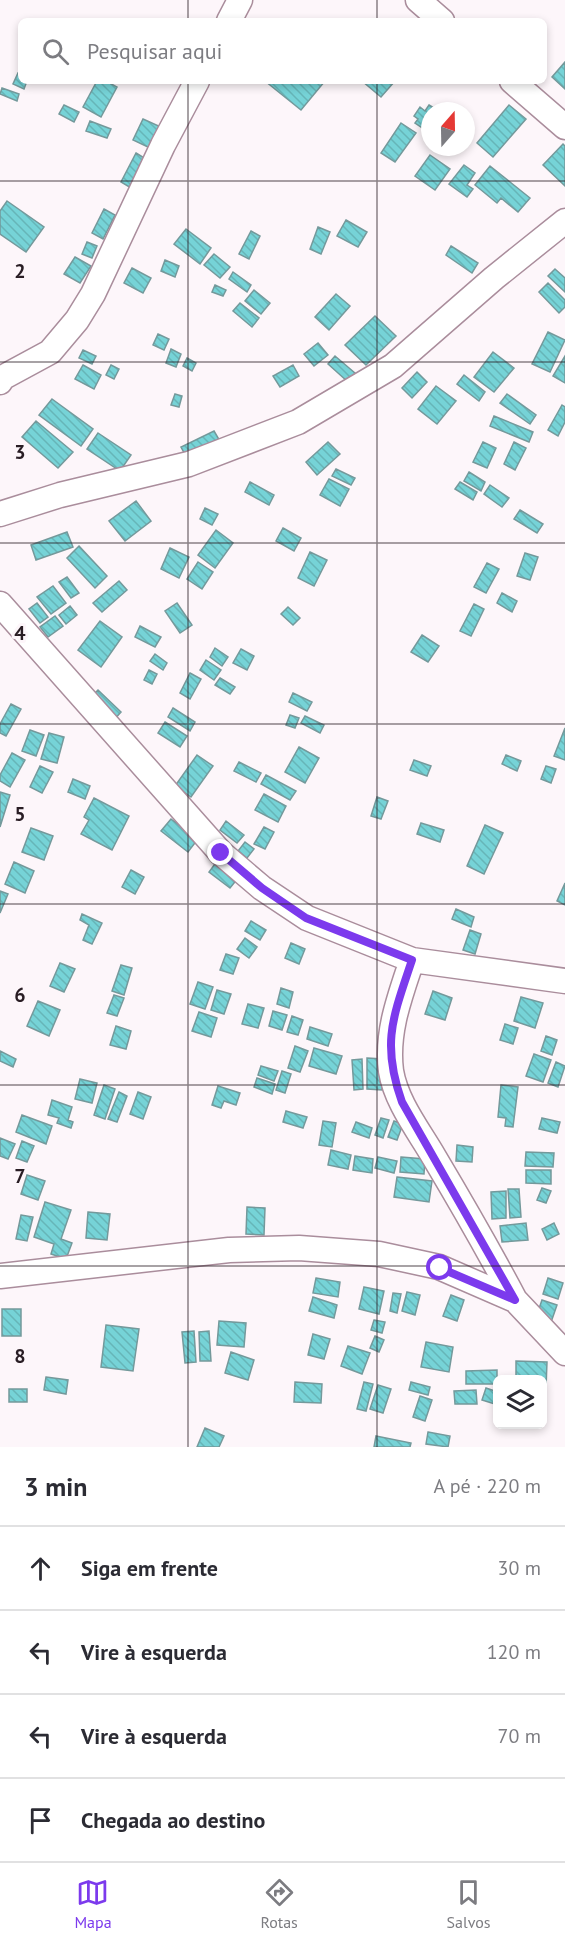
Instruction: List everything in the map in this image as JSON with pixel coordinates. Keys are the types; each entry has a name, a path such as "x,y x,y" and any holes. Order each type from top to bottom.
{"street":[{"path":"231,18 240,0"},
{"path":"418,0 439,18"},
{"path":"1,378 50,352 77,320 93,294 158,155 195,84"},
{"path":"515,84 565,127"},
{"path":"0,514 60,495 189,464 298,422 393,366 494,278 565,221"},
{"path":"0,604 221,853 262,888 306,918 412,960 565,981"},
{"path":"412,960 395,1012 390,1047 392,1073 402,1102 515,1300 565,1353"},
{"path":"0,1276 229,1250 299,1248 378,1254 440,1268 515,1300"}],"building":[{"path":"565,62 565,89 552,77"},
{"path":"18,73 18,84 26,84 24,89 13,84"},
{"path":"95,84 112,84 117,87 101,117 83,107"},
{"path":"269,84 323,84 301,110"},
{"path":"366,84 392,84 381,97"},
{"path":"2,88 19,94 17,101 0,94"},
{"path":"64,105 79,112 74,122 59,114"},
{"path":"509,105 526,119 493,157 477,143"},
{"path":"420,107 421,127 415,123 418,119 414,116"},
{"path":"143,119 161,127 150,148 133,140"},
{"path":"90,121 111,129 107,138 86,131"},
{"path":"401,123 416,133 395,162 381,153"},
{"path":"563,144 565,146 565,186 543,165"},
{"path":"136,153 146,159 131,188 121,182"},
{"path":"429,156 450,169 435,190 415,176"},
{"path":"464,165 475,173 467,185 473,189 467,197 449,184"},
{"path":"490,166 530,198 518,212 501,198 497,203 475,185"},
{"path":"7,201 44,227 26,252 0,234 0,211"},
{"path":"104,209 115,215 103,239 92,233"},
{"path":"346,220 367,232 358,247 337,236"},
{"path":"318,227 330,232 321,254 310,249"},
{"path":"186,229 211,248 200,264 174,244"},
{"path":"251,231 260,236 249,259 239,254"},
{"path":"87,242 97,246 92,258 82,254"},
{"path":"451,246 478,263 472,273 446,255"},
{"path":"214,254 230,267 220,278 204,265"},
{"path":"75,257 91,266 80,283 64,274"},
{"path":"165,260 179,266 175,277 161,271"},
{"path":"132,268 151,278 143,293 124,283"},
{"path":"555,269 565,278 565,292 548,276"},
{"path":"233,272 251,285 247,292 229,279"},
{"path":"548,283 565,300 565,307 559,313 539,292"},
{"path":"215,285 226,290 223,296 212,292"},
{"path":"254,290 270,303 261,314 245,301"},
{"path":"336,294 350,306 329,330 315,317"},
{"path":"240,303 259,318 252,327 233,311"},
{"path":"375,316 396,336 366,365 345,345"},
{"path":"548,332 565,340 550,372 532,364"},
{"path":"158,334 169,339 164,350 153,345"},
{"path":"318,343 328,355 314,366 304,354"},
{"path":"171,349 181,354 176,367 166,363"},
{"path":"83,350 96,356 92,364 79,358"},
{"path":"493,352 514,368 494,392 474,377"},
{"path":"335,356 355,373 348,382 328,364"},
{"path":"565,356 565,383 553,376"},
{"path":"187,358 196,363 192,371 183,366"},
{"path":"83,365 101,375 94,389 75,379"},
{"path":"111,365 119,369 114,379 106,375"},
{"path":"293,365 299,376 280,387 273,376"},
{"path":"417,372 427,382 412,398 402,388"},
{"path":"464,375 485,392 479,401 457,384"},
{"path":"436,386 456,401 437,424 418,409"},
{"path":"175,394 182,396 179,407 171,405"},
{"path":"507,394 536,415 530,424 500,403"},
{"path":"52,399 93,429 81,446 39,415"},
{"path":"562,405 565,407 565,422 558,436 548,430"},
{"path":"494,416 533,432 529,442 490,426"},
{"path":"36,421 73,452 58,468 22,437"},
{"path":"214,431 221,443 188,460 181,447"},
{"path":"98,433 131,455 120,471 87,449"},
{"path":"328,442 340,454 317,475 306,462"},
{"path":"483,442 496,448 487,468 473,462"},
{"path":"514,442 526,448 515,470 504,464"},
{"path":"336,469 355,478 351,485 332,476"},
{"path":"469,472 485,482 481,491 464,481"},
{"path":"329,479 349,489 340,506 320,495"},
{"path":"250,482 274,495 269,505 245,492"},
{"path":"460,482 477,492 473,500 455,489"},
{"path":"490,485 509,498 502,507 484,494"},
{"path":"136,501 151,521 125,541 109,521"},
{"path":"205,508 218,514 212,525 200,519"},
{"path":"520,510 543,524 537,533 514,519"},
{"path":"283,528 301,538 294,551 276,541"},
{"path":"216,530 233,543 215,568 198,555"},
{"path":"67,532 73,547 36,560 31,545"},
{"path":"79,546 107,576 95,588 67,558"},
{"path":"170,548 189,557 179,578 161,569"},
{"path":"310,552 327,560 314,586 298,578"},
{"path":"525,553 538,557 530,580 517,576"},
{"path":"198,562 213,572 202,589 187,579"},
{"path":"487,563 499,569 486,593 474,587"},
{"path":"67,577 79,593 71,598 59,582"},
{"path":"119,581 127,590 102,612 93,603"},
{"path":"53,586 66,603 51,614 37,597"},
{"path":"502,593 517,601 512,612 497,603"},
{"path":"37,603 48,617 40,623 29,609"},
{"path":"177,603 192,625 180,633 165,611"},
{"path":"474,604 484,609 471,636 460,631"},
{"path":"70,606 77,615 66,624 59,615"},
{"path":"288,607 300,618 293,625 281,614"},
{"path":"55,616 63,626 48,637 40,627"},
{"path":"100,621 122,637 101,667 78,650"},
{"path":"140,626 161,637 155,647 135,637"},
{"path":"422,635 439,646 428,662 411,652"},
{"path":"215,648 228,657 222,666 210,657"},
{"path":"241,649 254,656 247,670 233,663"},
{"path":"155,654 167,663 163,670 150,661"},
{"path":"206,660 221,670 214,680 200,670"},
{"path":"149,670 157,674 152,684 144,680"},
{"path":"190,673 201,679 190,699 180,693"},
{"path":"220,678 235,687 230,694 215,685"},
{"path":"98,690 121,712 113,721 89,699"},
{"path":"293,693 312,702 307,711 289,702"},
{"path":"11,704 21,709 6,736 0,733 0,724"},
{"path":"173,708 195,722 190,731 168,717"},
{"path":"290,715 299,718 295,728 286,725"},
{"path":"305,716 324,725 320,733 301,723"},
{"path":"165,722 187,736 180,747 158,733"},
{"path":"565,728 565,760 554,756"},
{"path":"30,730 44,735 36,756 22,751"},
{"path":"49,733 64,737 57,763 41,759"},
{"path":"299,747 319,758 305,783 285,772"},
{"path":"12,753 25,760 10,787 0,781 0,775"},
{"path":"197,755 213,766 191,797 175,786"},
{"path":"506,755 521,761 517,771 502,764"},
{"path":"414,760 431,766 427,776 410,770"},
{"path":"239,762 261,773 256,782 234,771"},
{"path":"40,766 53,772 42,793 30,787"},
{"path":"546,766 556,769 551,783 541,779"},
{"path":"266,775 296,791 290,800 261,784"},
{"path":"73,779 90,786 85,799 68,792"},
{"path":"0,792 10,795 0,827"},
{"path":"264,794 286,806 278,822 255,810"},
{"path":"377,797 388,801 381,819 371,816"},
{"path":"94,798 129,816 112,850 81,834 89,820 84,817"},
{"path":"171,819 198,839 188,852 161,831"},
{"path":"226,821 244,835 237,843 220,830"},
{"path":"421,823 444,830 440,842 417,834"},
{"path":"485,825 503,833 484,874 467,866"},
{"path":"264,827 274,832 265,849 254,844"},
{"path":"31,828 53,836 44,860 22,852"},
{"path":"245,842 254,849 247,858 238,851"},
{"path":"217,861 239,877 230,888 209,872"},
{"path":"14,862 34,871 25,893 5,884"},
{"path":"131,870 144,877 135,894 122,887"},
{"path":"565,883 565,905 557,901"},
{"path":"0,891 8,894 0,913"},
{"path":"456,909 474,917 471,927 452,919"},
{"path":"82,914 102,923 92,944 83,940 89,925 80,920"},
{"path":"251,921 266,930 260,940 245,931"},
{"path":"470,930 481,934 475,954 463,950"},
{"path":"245,938 257,947 249,958 237,949"},
{"path":"291,943 305,949 299,964 285,958"},
{"path":"226,954 239,958 233,974 220,970"},
{"path":"60,963 75,969 64,992 50,986"},
{"path":"121,965 132,968 124,995 112,991"},
{"path":"198,982 213,987 205,1009 190,1004"},
{"path":"281,988 293,992 289,1008 277,1004"},
{"path":"217,990 231,994 224,1014 211,1010"},
{"path":"433,991 452,998 445,1020 425,1014"},
{"path":"114,995 124,998 117,1016 107,1013"},
{"path":"521,997 543,1003 535,1028 514,1021"},
{"path":"38,1001 60,1010 49,1036 27,1026"},
{"path":"248,1004 264,1008 258,1028 242,1024"},
{"path":"273,1011 287,1015 282,1030 269,1026"},
{"path":"199,1012 217,1018 211,1037 192,1031"},
{"path":"292,1016 303,1020 298,1035 287,1032"},
{"path":"505,1024 518,1028 513,1044 500,1040"},
{"path":"116,1026 131,1031 126,1049 110,1045"},
{"path":"310,1027 332,1034 328,1046 307,1039"},
{"path":"546,1036 557,1040 552,1055 541,1051"},
{"path":"295,1046 308,1051 300,1072 288,1068"},
{"path":"314,1048 342,1056 336,1074 309,1066"},
{"path":"0,1051 16,1059 13,1067 0,1061"},
{"path":"534,1054 551,1060 543,1082 526,1076"},
{"path":"367,1058 383,1059 382,1090 367,1089"},
{"path":"362,1059 363,1089 354,1090 352,1060"},
{"path":"556,1062 565,1066 558,1087 548,1083"},
{"path":"261,1066 278,1071 274,1081 258,1075"},
{"path":"282,1071 291,1074 285,1093 276,1090"},
{"path":"257,1078 275,1084 272,1094 254,1087"},
{"path":"80,1079 97,1083 92,1103 75,1099"},
{"path":"104,1085 115,1089 105,1119 94,1115"},
{"path":"501,1085 518,1087 513,1127 505,1126 506,1118 498,1117"},
{"path":"218,1086 240,1093 236,1105 224,1101 221,1108 212,1105"},
{"path":"119,1092 127,1096 117,1122 108,1119"},
{"path":"138,1092 151,1097 143,1119 130,1114"},
{"path":"52,1100 72,1107 68,1120 73,1122 71,1128 57,1123 59,1118 48,1115"},
{"path":"286,1111 307,1117 303,1128 283,1122"},
{"path":"22,1115 52,1126 46,1144 16,1132"},
{"path":"381,1118 389,1120 383,1138 375,1135"},
{"path":"542,1118 560,1122 557,1133 539,1129"},
{"path":"323,1121 336,1123 332,1147 319,1145"},
{"path":"394,1121 403,1124 397,1140 388,1137"},
{"path":"356,1122 372,1128 369,1138 352,1132"},
{"path":"0,1138 15,1144 8,1159 0,1156"},
{"path":"22,1141 34,1146 27,1162 16,1158"},
{"path":"457,1145 473,1147 472,1162 456,1161"},
{"path":"331,1150 351,1155 348,1169 328,1165"},
{"path":"526,1152 554,1153 553,1167 525,1166"},
{"path":"355,1156 373,1159 372,1173 353,1170"},
{"path":"378,1157 397,1161 394,1173 375,1168"},
{"path":"401,1157 425,1159 424,1174 400,1172"},
{"path":"526,1170 551,1170 551,1184 526,1183"},
{"path":"27,1175 45,1181 38,1200 21,1194"},
{"path":"397,1177 432,1181 429,1202 394,1197"},
{"path":"542,1188 551,1191 546,1203 537,1200"},
{"path":"508,1189 519,1189 521,1217 510,1218"},
{"path":"506,1191 506,1218 492,1219 491,1192"},
{"path":"45,1202 71,1210 61,1239 72,1243 66,1259 51,1254 54,1244 34,1237"},
{"path":"247,1207 265,1208 264,1235 246,1234"},
{"path":"88,1212 110,1214 107,1240 86,1238"},
{"path":"21,1215 33,1217 27,1241 16,1239"},
{"path":"526,1223 528,1240 502,1242 500,1226"},
{"path":"554,1223 559,1234 547,1240 542,1229"},
{"path":"316,1278 340,1282 338,1297 313,1293"},
{"path":"548,1278 563,1283 558,1299 543,1294"},
{"path":"364,1287 384,1291 379,1314 359,1309"},
{"path":"407,1292 420,1295 415,1315 402,1311"},
{"path":"393,1293 401,1294 397,1313 390,1311"},
{"path":"451,1295 464,1300 457,1321 443,1316"},
{"path":"313,1297 337,1305 334,1318 309,1311"},
{"path":"542,1300 557,1305 549,1328 534,1323"},
{"path":"2,1309 21,1309 21,1336 2,1336"},
{"path":"374,1320 385,1322 382,1333 371,1330"},
{"path":"219,1321 246,1323 244,1347 217,1345"},
{"path":"106,1325 139,1329 133,1371 101,1367"},
{"path":"194,1331 196,1362 185,1363 182,1332"},
{"path":"209,1331 211,1361 200,1361 199,1332"},
{"path":"313,1334 330,1339 324,1359 308,1355"},
{"path":"375,1336 384,1340 379,1352 370,1348"},
{"path":"426,1342 453,1347 449,1372 421,1367"},
{"path":"348,1346 370,1353 362,1374 341,1366"},
{"path":"231,1352 254,1360 248,1380 225,1373"},
{"path":"516,1361 547,1362 546,1375 516,1375"},
{"path":"497,1370 497,1375 493,1375 493,1384 466,1384 466,1371"},
{"path":"46,1377 68,1380 66,1394 44,1390"},
{"path":"295,1382 322,1384 321,1403 294,1402"},
{"path":"364,1382 373,1384 366,1411 357,1409"},
{"path":"411,1382 430,1387 428,1395 409,1390"},
{"path":"378,1385 391,1389 383,1413 370,1409"},
{"path":"486,1388 493,1390 493,1403 482,1400"},
{"path":"9,1389 27,1389 27,1402 9,1402"},
{"path":"476,1390 477,1404 455,1404 454,1391"},
{"path":"420,1396 432,1400 425,1421 413,1417"},
{"path":"205,1428 224,1436 219,1447 197,1447"},
{"path":"428,1432 450,1436 448,1447 426,1444"},
{"path":"376,1436 411,1443 410,1447 374,1447"}],"route":[{"path":"221,853 262,888 306,918 412,960 395,1012 390,1047 392,1073 402,1102 491,1254 515,1300 440,1268"}]}
